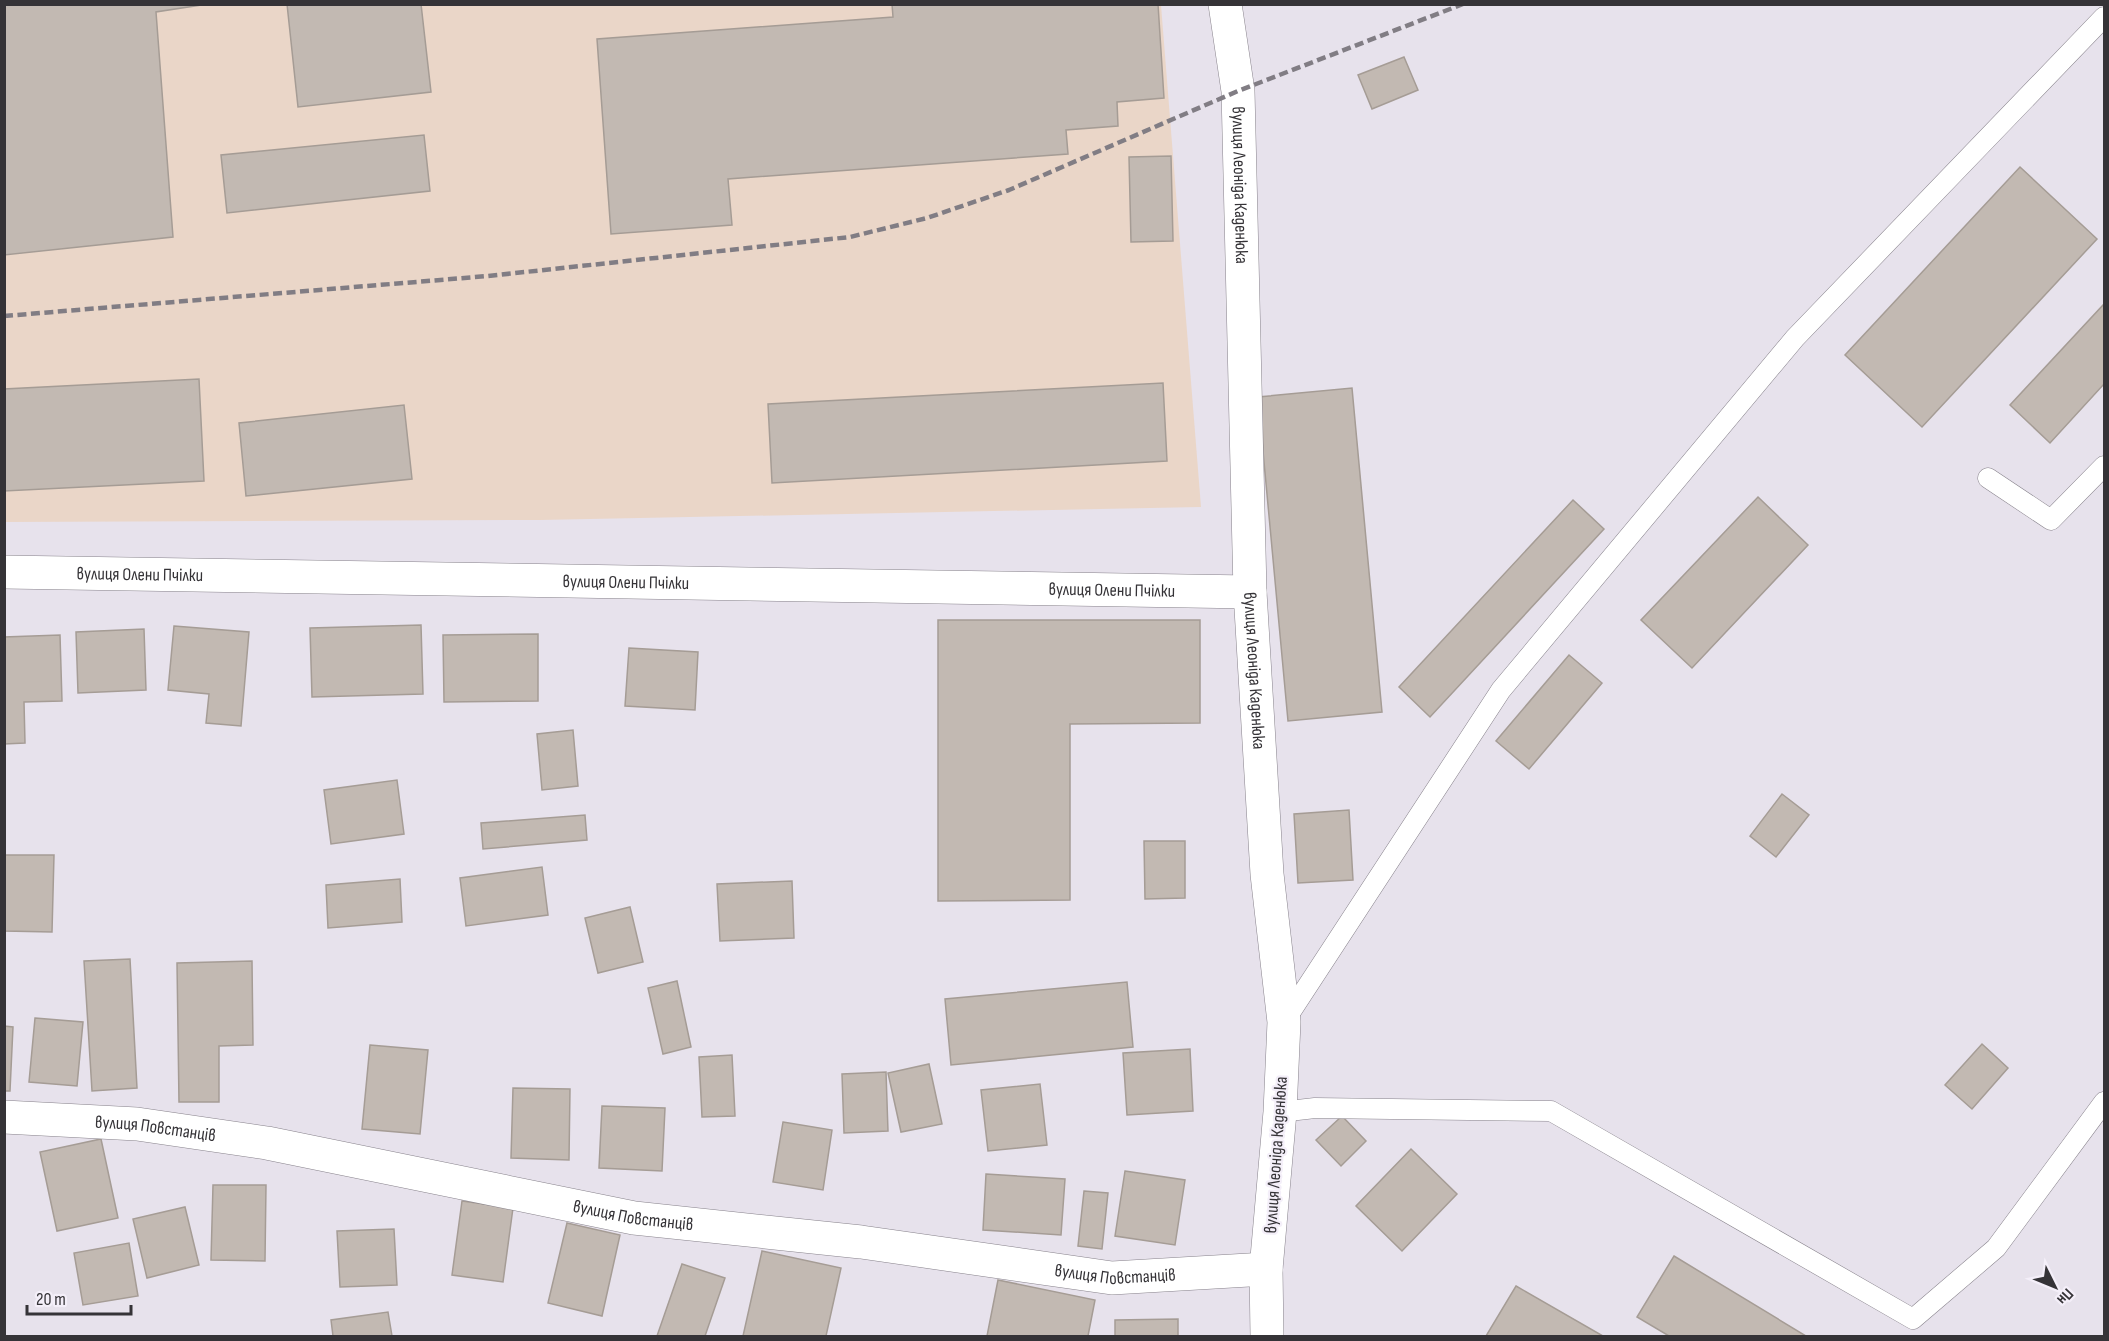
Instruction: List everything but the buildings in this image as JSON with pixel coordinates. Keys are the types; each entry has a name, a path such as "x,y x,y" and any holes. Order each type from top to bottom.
{"street":[{"name":"вулиця Леоніда Каденюка","path":"1225,4 1238,91 1250,592 1268,874 1284,1022 1280,1112 1266,1269 1267,1336"},
{"name":"вулиця Олени Пчілки","path":"4,572 1250,592"},
{"name":"вулиця Повстанців","path":"4,1117 149,1126 267,1143 634,1218 861,1242 1112,1278 1266,1269"}],"lane":[{"path":"1284,1022 1501,690 1795,338 2104,17"},
{"path":"1988,478 2051,520 2104,466"},
{"path":"1280,1112 1315,1108 1551,1111 1913,1319 1996,1248 2104,1102"}],"shaded area":[{"path":"4,5 1161,5 1201,507 540,520 5,522"}],"railway":[{"path":"4,316 488,276 850,237 927,218 1009,190 1238,91 1463,4"}]}
